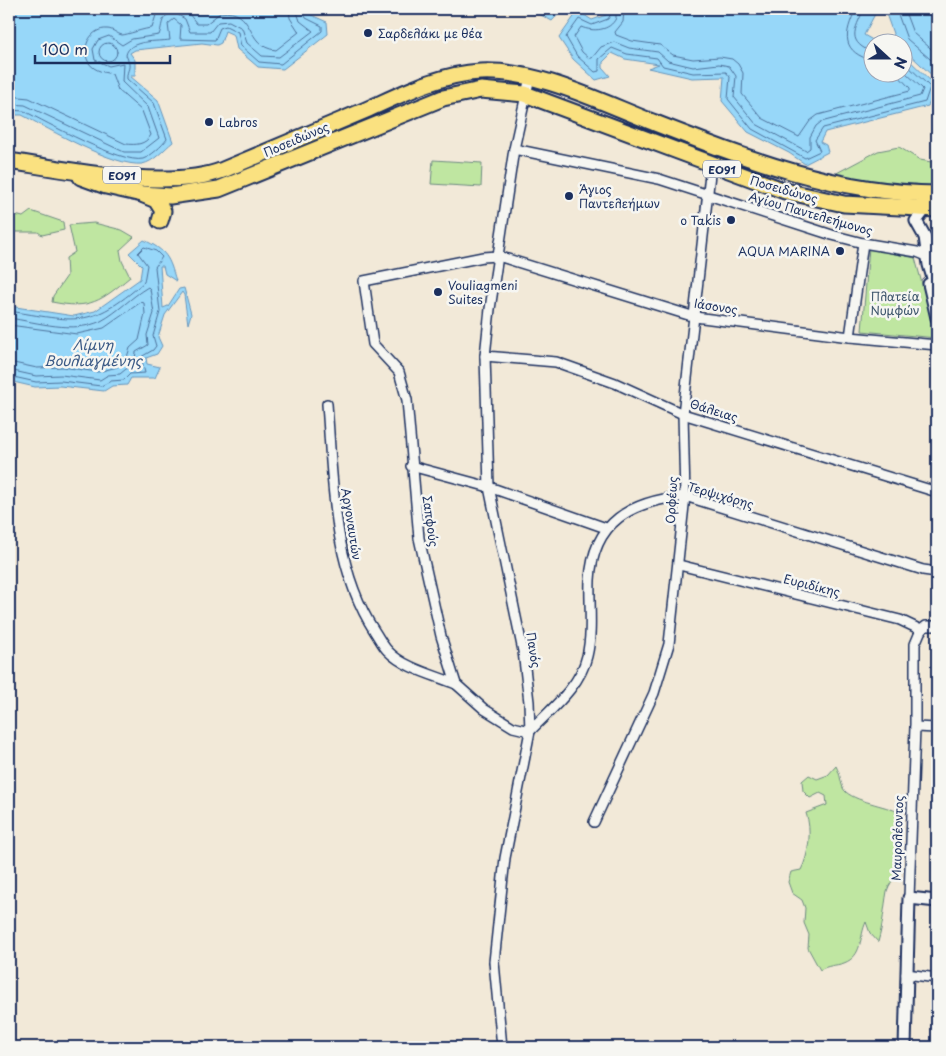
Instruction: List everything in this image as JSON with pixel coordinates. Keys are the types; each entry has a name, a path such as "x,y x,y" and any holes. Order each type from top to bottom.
{"main road":[{"name":"Ποσειδώνος","path":"9,161 171,180 189,178 223,170 437,80 481,72 530,78 582,95 715,147 790,172 932,201"},
{"name":"Ποσειδώνος","path":"56,168 106,186 142,194 170,196 187,194 230,185 443,98 481,90 526,94 759,183 827,200 844,204 932,201"},
{"path":"187,194 189,178"},
{"path":"142,194 159,204 163,211 160,221"}],"street":[{"path":"498,256 514,149 530,78"},
{"name":"Αγίου Παντελεήμονος","path":"514,149 659,179 798,224 931,260"},
{"name":"Ορφέως","path":"594,822 664,667 670,644 685,496 683,414 711,165"},
{"path":"932,201 921,232 925,237 937,290"},
{"path":"850,337 863,243"},
{"name":"Σαπφούς","path":"456,684 441,636 419,538 411,466 407,400 399,372 373,344 364,281 483,257 498,256"},
{"name":"Ιάσονος","path":"498,256 695,317 850,337 937,345"},
{"name":"Πανός","path":"498,256 485,356 489,488 523,651 529,702 530,731 505,858 494,962 502,1047"},
{"path":"931,260 926,271 937,318"},
{"name":"Θάλειας","path":"485,356 556,362 615,383 683,414 937,492"},
{"name":"Αργοναυτών","path":"327,404 333,488 344,560 362,612 388,651 408,665 456,684"},
{"path":"411,466 489,488 606,528 594,554 590,579 591,610 587,658 572,689 530,731 512,727 484,709 456,684"},
{"name":"Τερψιχόρης","path":"606,528 640,504 665,498 685,496 923,570 937,572"},
{"name":"Ευριδίκης","path":"679,565 900,620 920,630"},
{"path":"920,630 926,626 937,626"},
{"name":"Μαυρολέοντος","path":"905,1047 915,727 915,644 920,630"},
{"path":"915,727 937,728"},
{"path":"909,898 937,901"},
{"path":"906,974 937,978"}],"green space":[{"path":"899,147 920,160 937,163 937,188 831,176 878,151"},
{"path":"433,160 482,163 481,187 431,184"},
{"path":"9,210 15,215 23,217 31,211 63,222 64,230 42,235 38,232 9,232"},
{"path":"94,223 122,230 134,237 120,250 122,261 130,277 103,298 94,302 76,305 52,302 53,296 67,276 66,258 75,252 69,225"},
{"name":"Πλατεία Νυμφών","path":"869,248 915,258 937,338 862,331"},
{"path":"836,766 846,792 859,799 896,811 899,851 897,867 887,891 878,942 870,933 866,922 860,945 854,956 844,963 820,970 808,948 809,935 804,923 805,908 802,900 792,893 788,882 791,872 801,870 806,857 809,827 806,813 827,805 826,796 820,793 810,798 803,791 802,781 809,775 817,779 828,775"}],"water":[{"path":"9,9 306,9 309,14 327,22 328,34 283,69 258,67 237,49 234,35 225,31 221,43 217,45 202,43 135,50 130,53 135,60 135,76 130,76 158,100 173,142 151,161 142,164 115,160 82,146 22,115 9,115"},
{"path":"513,9 563,9 552,21 539,14"},
{"path":"589,9 937,9 937,80 914,58 914,32 892,32 885,11 875,14 864,32 864,82 914,82 914,65 937,87 928,106 825,132 820,142 826,145 828,152 805,164 789,153 748,132 722,101 724,77 692,78 648,68 659,64 625,59 612,53 603,62 603,68 610,76 596,80 573,59 559,38 578,11 592,20 606,15 605,12"},
{"name":"Λίμνη Βουλιαγμένης","path":"144,240 158,248 166,256 176,281 165,274 163,266 160,266 163,308 168,306 179,289 184,288 191,314 188,324 182,292 165,315 158,337 162,346 157,354 146,358 147,364 160,367 155,378 131,378 127,385 112,386 104,391 60,386 35,387 9,381 9,306 74,316 95,311 140,279 142,266 129,253"}],"place":[{"name":"Σαρδελάκι με θέα","path":"368,33"},
{"name":"Labros","path":"209,122"},
{"name":"Άγιος Παντελεήμων","path":"569,196"},
{"name":"o Takis","path":"731,220"},
{"name":"AQUA MARINA","path":"840,251"},
{"name":"Vouliagmeni Suites","path":"438,292"}]}
